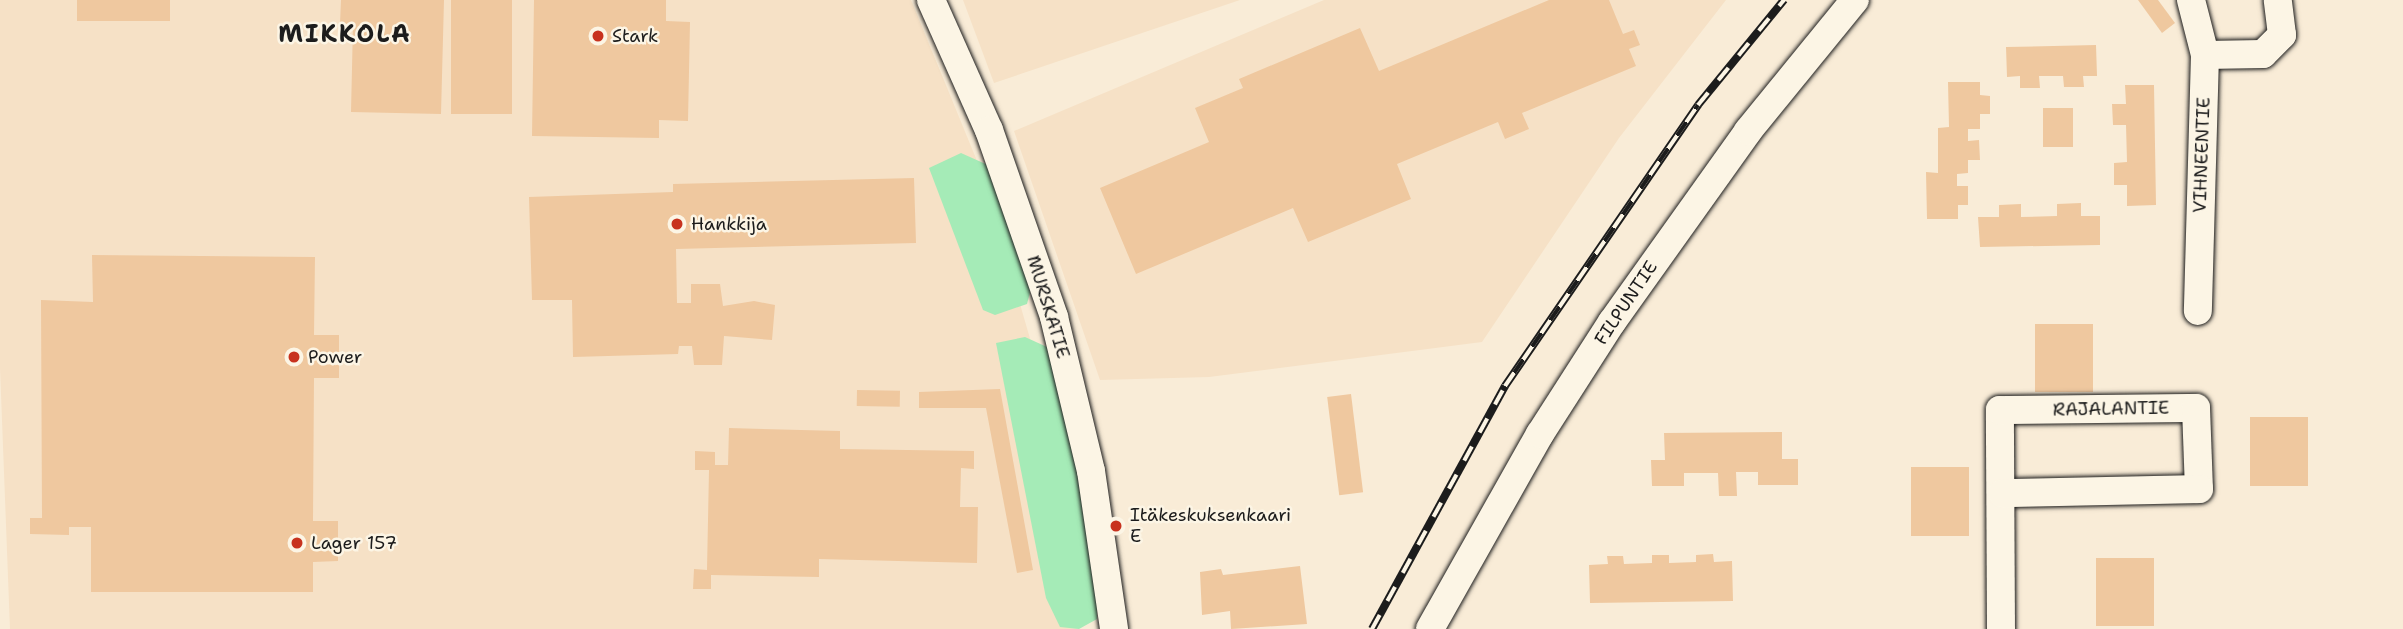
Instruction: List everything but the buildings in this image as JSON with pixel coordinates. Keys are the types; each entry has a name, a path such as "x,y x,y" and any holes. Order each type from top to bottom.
{"street":[{"name":"MURSKATIE","path":"931,0 989,130 1054,317 1091,471 1114,629"},
{"name":"FILPUNTIE","path":"1430,629 1534,445 1612,322 1748,131 1855,0"},
{"name":"VIHNEENTIE","path":"2191,0 2205,55 2198,311"},
{"path":"2205,55 2263,54 2282,34 2278,0"},
{"name":"RAJALANTIE","path":"2001,629 2000,410 2196,408 2199,489 2002,493"}],"shaded area":[{"path":"0,0 911,0 982,173 1071,480 1079,629 10,629 0,368"},
{"path":"963,0 1240,0 994,83"},
{"path":"1324,0 1726,0 1619,138 1482,342 1209,377 1100,380 1014,131"}],"green space":[{"path":"961,153 990,166 1032,285 1027,304 995,315 983,310 929,168"},
{"path":"1025,337 1047,347 1062,393 1097,574 1097,619 1079,629 1060,627 1046,598 996,343"}],"railway":[{"path":"1372,629 1505,386 1698,105 1784,0"}],"place":[{"name":"Stark","path":"598,36"},
{"name":"Hankkija","path":"677,224"},
{"name":"Power","path":"294,357"},
{"name":"Itäkeskuksenkaari E","path":"1116,526"},
{"name":"Lager 157","path":"297,543"}],"district":[{"name":"MIKKOLA","path":"345,35"}]}
